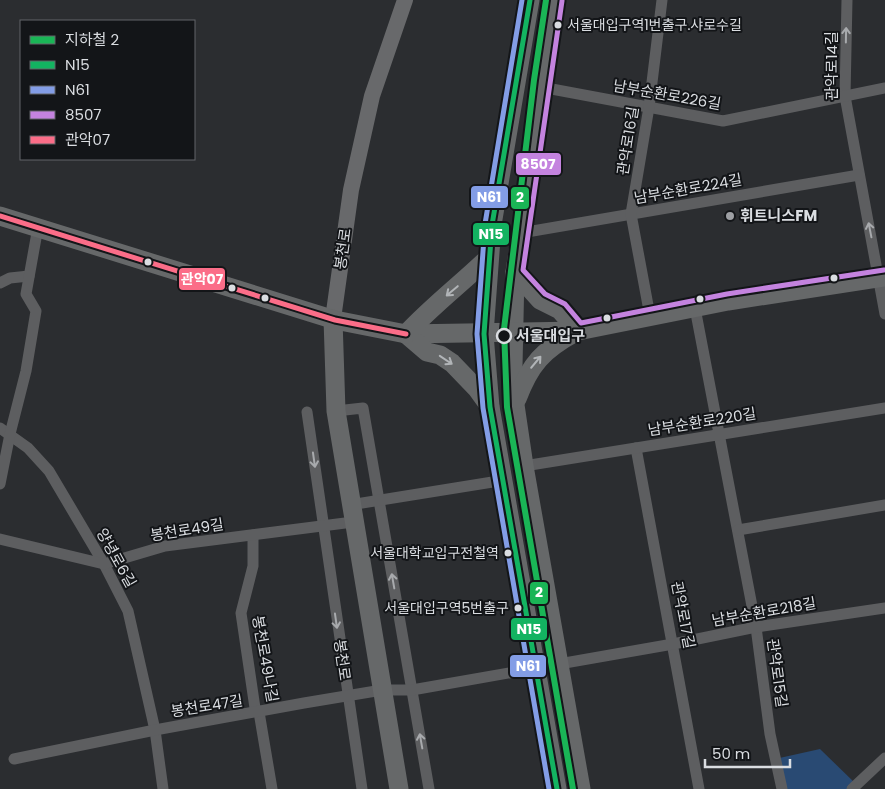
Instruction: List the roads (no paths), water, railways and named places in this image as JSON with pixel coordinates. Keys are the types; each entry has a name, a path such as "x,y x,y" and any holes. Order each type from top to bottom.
{"main road":[{"name":"봉천로","path":"399,789 336,411 333,319 351,190 372,96 405,0"},
{"path":"530,0 488,258 484,334 490,407 505,480 557,789"},
{"path":"555,0 515,272 513,333 515,405 581,789"},
{"path":"0,216 333,319 406,334 578,331 695,308 882,277"},
{"path":"406,334 432,306 453,291 488,258"},
{"path":"515,272 540,300 560,310 578,331"},
{"path":"515,405 524,379 535,363 551,346 578,331"},
{"path":"406,334 428,352 440,355 452,363 477,389 490,407"}],"street":[{"name":"관악로16길","path":"650,316 631,214 649,107 662,0"},
{"name":"관악로14길","path":"847,0 845,96 859,175 882,277 885,314"},
{"name":"남부순환로226길","path":"542,87 723,121 885,88"},
{"name":"남부순환로224길","path":"521,233 859,175"},
{"path":"0,484 5,431 26,371 36,311 26,294 38,227"},
{"path":"0,283 10,278 29,276"},
{"name":"관악로15길","path":"695,308 756,627 770,734 782,789"},
{"path":"336,411 363,408 429,789"},
{"name":"남부순환로220길","path":"524,466 885,408"},
{"name":"봉천로","path":"308,412 347,695 362,789"},
{"name":"양녕로6길","path":"5,431 28,448 49,471 104,564 128,611 155,730 163,789"},
{"name":"관악로17길","path":"636,448 698,789"},
{"path":"352,513 379,500 505,480"},
{"path":"738,530 885,505"},
{"name":"봉천로49길","path":"0,539 104,564 165,546 323,526 352,513"},
{"name":"봉천로49나길","path":"253,535 253,566 241,613 255,708 259,712 272,789"},
{"name":"남부순환로218길","path":"559,664 756,627 885,608"},
{"path":"382,690 412,690 537,668"},
{"name":"봉천로47길","path":"155,730 382,690"},
{"path":"14,759 155,730"},
{"path":"852,789 885,758"}],"metro line":[{"name":"2","path":"546,0 534,80 504,329 507,407 573,789"}],"place":[{"name":"서울대입구역1번출구.샤로수길","path":"558,25"},
{"name":"휘트니스FM","path":"730,216"},
{"name":"서울대입구","path":"504,336"},
{"name":"서울대학교입구전철역","path":"508,553"},
{"name":"서울대입구역5번출구","path":"518,608"}]}
